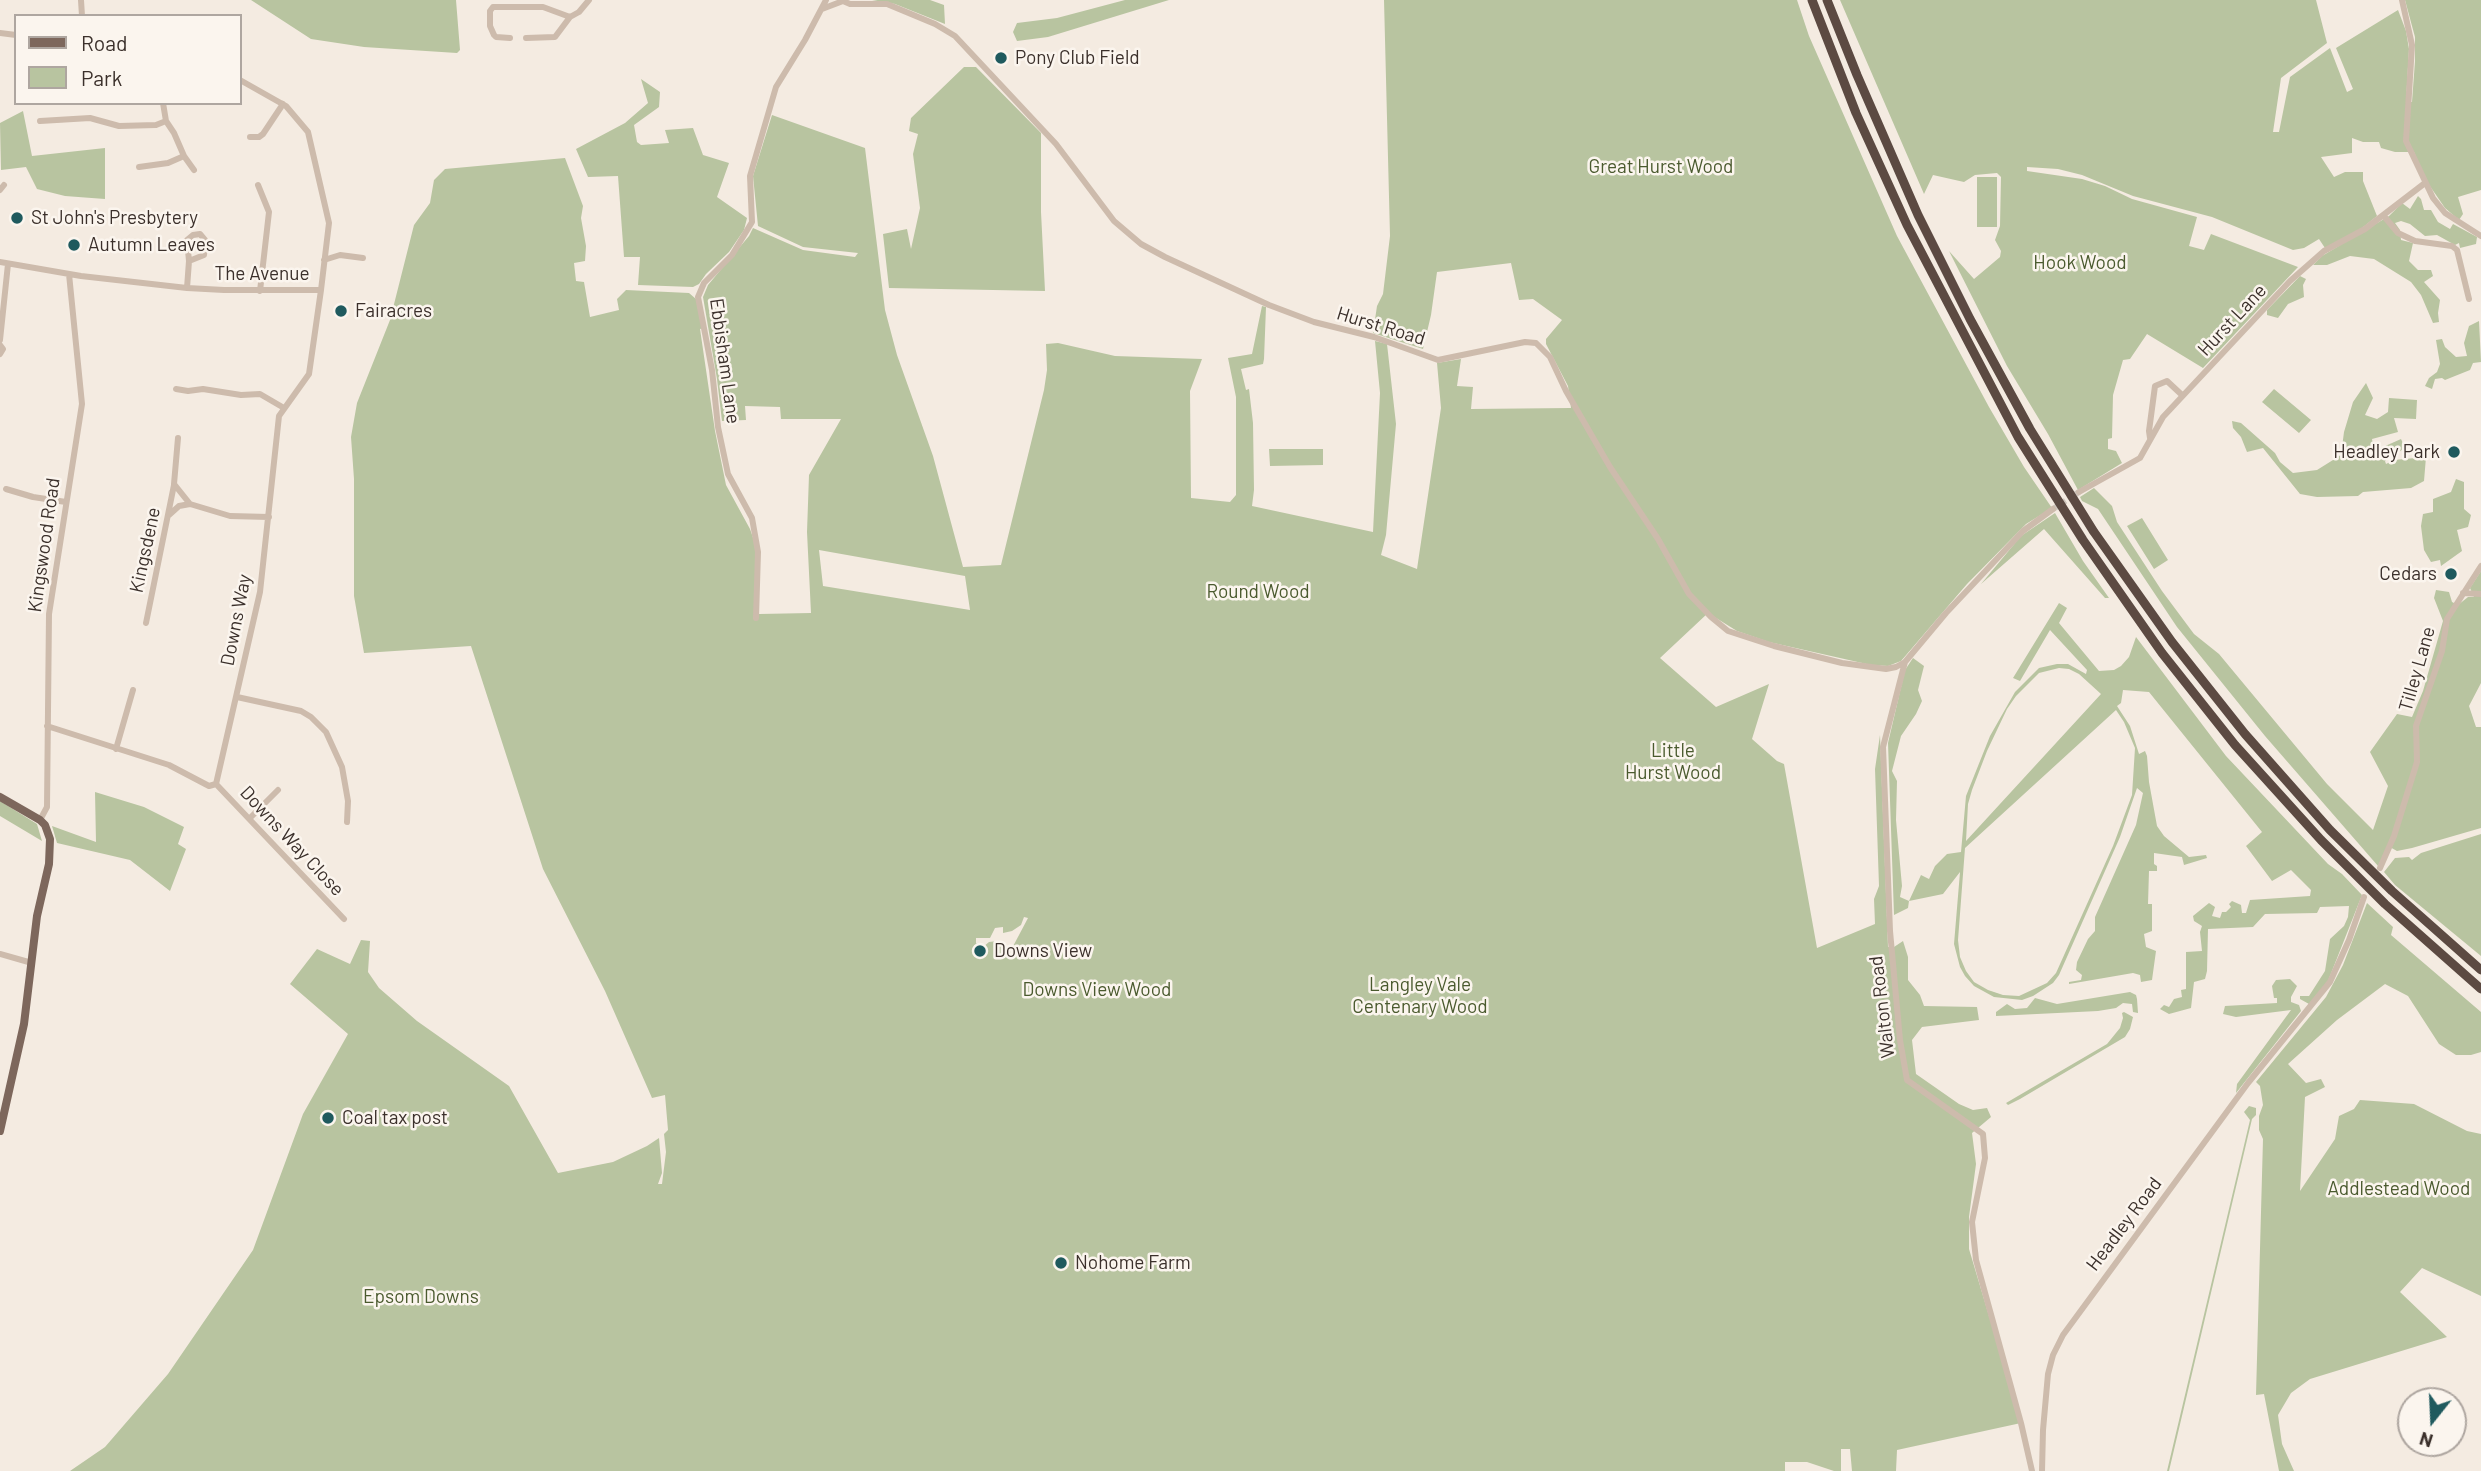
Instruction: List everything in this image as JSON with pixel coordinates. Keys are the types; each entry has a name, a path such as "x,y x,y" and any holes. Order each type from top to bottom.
{"highway":[{"path":"1812,0 1856,113 1907,225 2018,437 2083,540 2162,653 2235,745 2377,897 2481,989"},
{"path":"1827,0 1918,215 1970,319 2030,429 2095,532 2172,642 2245,734 2330,830 2384,884 2481,970"}],"main road":[{"path":"0,797 40,820 50,839 49,864 37,916 24,1024 3,1102 0,1131"}],"street":[{"path":"526,38 555,37 570,16 579,12 589,0"},
{"name":"Ebbisham Lane","path":"756,618 758,552 752,518 728,474 698,297 704,283 732,255 752,222 750,176 776,87 826,0"},
{"path":"2402,0 2412,45 2406,141 2425,183 2445,213 2481,236"},
{"path":"822,10 843,1"},
{"name":"Hurst Road","path":"843,1 850,4 887,4 935,24 955,36 1056,144 1114,220 1141,244 1166,257 1269,305 1314,322 1374,337 1437,360 1525,342 1536,343 1550,357 1566,391 1610,467 1658,539 1689,594 1711,617 1728,631 1774,646 1854,665 1886,669 1905,662"},
{"path":"510,38 494,35 490,26 490,11 493,7 536,6 570,16"},
{"name":"The Avenue","path":"0,262 69,274 187,288 321,290 329,223 308,132 284,104 242,81"},
{"path":"250,137 263,134 284,104"},
{"path":"163,105 166,121 194,170"},
{"path":"40,121 90,118 119,126 156,125 166,121"},
{"path":"139,167 168,163 184,156"},
{"name":"Hurst Lane","path":"2079,492 2140,458 2162,417 2290,281 2324,251 2365,229 2425,183"},
{"path":"258,185 269,212 260,291"},
{"path":"2383,215 2398,233 2415,240 2452,246 2457,250 2469,299"},
{"path":"324,260 340,255 363,258"},
{"path":"187,288 189,261"},
{"path":"0,354 3,349 0,342 8,264"},
{"name":"Kingswood Road","path":"40,820 47,807 49,614 82,404 69,274"},
{"name":"Downs Way","path":"216,784 260,592 279,416 309,374 321,290"},
{"path":"2150,440 2148,431 2155,386 2167,381 2182,395"},
{"path":"176,389 203,389 241,395 260,394 284,408"},
{"name":"Kingsdene","path":"146,623 169,515 178,438"},
{"path":"174,484 190,504"},
{"path":"6,489 33,498 66,502"},
{"path":"169,515 179,506 190,504 230,516 269,517"},
{"path":"1905,662 1946,613 2023,531 2053,509"},
{"name":"Tilley Lane","path":"2380,868 2394,836 2417,762 2416,726 2442,651 2447,619 2481,566"},
{"path":"2463,593 2481,594"},
{"name":"Walton Road","path":"1905,662 1898,680 1883,747 1889,931 1900,1040 1907,1080 1983,1133 1985,1158 1972,1222 1976,1260 2032,1471"},
{"path":"1886,669 1895,672 1898,680"},
{"path":"116,749 133,690"},
{"path":"237,696 302,711 326,732 342,767 348,802 347,822"},
{"path":"47,726 169,765 209,786 216,784"},
{"name":"Downs Way Close","path":"216,784 344,919"},
{"path":"250,818 278,790"},
{"name":"Headley Road","path":"2042,1471 2048,1374 2053,1355 2063,1335 2248,1083 2330,982 2364,897"},
{"path":"0,954 32,963"}],"green space":[{"path":"251,0 456,0 460,50 457,53 364,47 311,39"},
{"path":"872,0 930,0 944,5 945,24 895,4"},
{"path":"1125,0 1169,0 1048,37 1017,41 1013,32 1017,23 1057,18"},
{"name":"Langley Vale Centenary Wood","path":"1384,0 1797,0 1809,36 1897,236 1989,407 2052,508 2026,524 1967,584 1901,661 1888,666 1871,665 1769,642 1737,631 1708,613 1660,658 1716,707 1769,684 1752,739 1784,764 1817,948 1875,924 1874,899 1879,886 1875,769 1880,735 1888,947 1894,947 1903,941 1908,957 1908,980 1920,995 1924,1006 1977,1007 1979,1020 1922,1027 1912,1040 1916,1074 1959,1104 1973,1110 1987,1108 1991,1117 1972,1133 1976,1164 1969,1217 1969,1249 2021,1423 1897,1450 1896,1471 1852,1471 1850,1449 1841,1449 1841,1471 1807,1462 1785,1462 1785,1471 70,1471 105,1447 168,1374 253,1250 303,1114 348,1034 290,984 317,949 350,964 361,940 370,941 368,972 379,988 417,1021 509,1086 558,1173 613,1162 659,1138 662,1173 658,1184 662,1184 666,1152 664,1134 668,1130 665,1095 652,1098 605,991 543,869 471,646 364,653 354,596 354,479 351,437 357,403 390,320 414,225 430,203 434,180 445,169 565,158 583,206 581,218 586,246 585,261 574,263 576,281 584,282 590,317 619,310 617,299 626,290 689,293 696,299 704,328 700,329 726,485 750,529 758,552 759,614 811,613 807,532 809,475 841,419 781,419 780,407 745,406 746,420 722,421 703,297 708,285 753,228 803,250 855,257 858,253 803,247 758,226 753,176 772,115 865,148 885,310 897,355 933,456 963,567 1001,565 1044,390 1047,370 1046,344 1058,343 1115,356 1202,359 1190,391 1191,498 1230,502 1236,495 1236,397 1228,358 1252,354 1262,306 1266,307 1263,364 1241,369 1246,390 1249,389 1253,423 1252,506 1373,532 1380,393 1375,341 1387,344 1396,424 1386,535 1381,555 1417,569 1441,408 1437,363 1461,359 1457,386 1473,387 1471,409 1571,408 1568,386 1546,344 1546,339 1562,320 1533,299 1519,300 1511,263 1437,272 1423,349 1373,333 1377,306 1383,294 1390,236","holes":["819,550 965,576 970,610 823,586","1024,917 1028,918 1010,952 1002,950 997,941 989,942 983,947 976,943 976,938 990,938 995,928 1003,927 1003,933 1012,931 1021,925"]},
{"name":"Hook Wood","path":"1840,0 2316,0 2327,43 2281,78 2273,132 2279,132 2290,77 2330,48 2347,92 2353,89 2336,48 2398,10 2409,49 2406,102 2412,102 2415,37 2405,0 2481,0 2481,190 2458,197 2463,214 2459,220 2445,208 2425,179 2414,152 2395,152 2381,148 2379,142 2363,142 2352,138 2352,153 2321,157 2334,177 2345,172 2363,172 2363,181 2377,216 2362,228 2325,248 2319,239 2304,248 2293,250 2212,217 2133,196 2082,175 2058,169 2027,167 2027,171 2082,179 2132,199 2197,217 2189,246 2204,250 2211,234 2298,267 2203,368 2147,334 2130,359 2123,360 2113,395 2112,438 2108,439 2108,449 2116,451 2122,463 2078,490 2007,366 1949,251 1974,279 2000,257 2001,251 1995,240 2000,226 2001,177 1997,173 1975,175 1964,182 1933,175 1924,194"},
{"path":"964,67 976,67 1041,133 1045,291 889,288 883,234 907,229 911,249 920,208 913,154 918,134 909,131 911,118"},
{"path":"641,79 660,92 659,107 634,125 637,142 641,145 669,143 665,130 693,128 703,155 729,163 717,197 747,218 744,230 729,252 693,287 638,285 640,257 624,257 618,176 588,177 576,149 625,123 648,103"},
{"path":"23,111 32,156 105,148 105,199 65,196 37,189 26,167 1,170 0,123"},
{"path":"1977,177 1997,177 1997,227 1977,227"},
{"path":"2418,196 2424,210 2431,210 2438,222 2450,229 2453,224 2477,237 2476,244 2460,248 2459,243 2455,245 2437,235 2425,236 2410,224 2401,221 2395,223 2400,230 2401,240 2413,243 2409,261 2418,270 2431,270 2433,276 2424,282 2440,300 2439,322 2433,323 2421,295 2411,282 2374,259 2350,256 2327,265 2313,265 2322,256 2389,216 2402,203 2410,209"},
{"path":"2300,276 2306,279 2303,285 2304,297 2288,304 2278,318 2267,315 2267,310"},
{"path":"2479,321 2481,362 2473,363 2470,370 2445,380 2435,379 2432,389 2425,386 2440,364 2436,340 2442,339 2445,347 2456,357 2467,356 2464,343 2469,326"},
{"path":"2366,383 2373,398 2365,415 2377,419 2388,412 2389,398 2417,400 2416,419 2394,418 2398,432 2372,439 2374,451 2401,439 2405,448 2385,461 2386,464 2394,460 2426,457 2424,481 2411,488 2363,492 2358,496 2317,497 2300,494 2263,448 2247,452 2241,437 2233,428 2232,421 2241,423 2293,473 2317,470 2341,455 2344,432 2353,402"},
{"path":"2274,389 2311,420 2299,433 2262,402"},
{"path":"1269,449 1323,449 1323,465 1270,466"},
{"path":"2456,479 2464,482 2464,509 2471,515 2468,527 2457,530 2462,551 2441,566 2440,560 2431,562 2424,550 2421,526 2423,514 2433,512 2433,499 2451,492"},
{"path":"2094,488 2112,506 2117,522 2194,634 2219,654 2327,784 2373,830 2388,786 2370,752 2397,714 2412,717 2423,691 2443,621 2434,598 2436,590 2449,592 2452,602 2458,605 2468,597 2474,597 2470,588 2481,571 2481,683 2469,706 2476,727 2481,727 2481,828 2397,851 2388,846 2378,866 2265,736 2177,627 2098,509 2082,501 2080,497"},
{"path":"2055,513 2083,561 2109,598 2105,598 2044,529 1981,584 2021,536"},
{"path":"2142,518 2168,560 2154,569 2127,526"},
{"path":"2059,603 2067,608 2059,623 2099,671 2114,670 2121,666 2129,657 2136,637 2226,756 2328,864 2362,895 2328,981 2309,1004 2300,999 2300,996 2309,996 2325,971 2330,939 2344,926 2349,906 2320,907 2317,913 2265,914 2253,927 2208,929 2207,971 2205,979 2194,982 2191,1008 2169,1014 2160,1009 2164,1005 2169,1007 2174,999 2182,997 2181,990 2186,989 2186,952 2202,951 2202,926 2194,921 2193,916 2209,903 2215,907 2212,916 2220,918 2222,912 2231,907 2229,904 2232,901 2241,905 2242,913 2246,913 2250,900 2310,896 2311,890 2291,870 2272,881 2246,846 2262,832 2149,692 2123,690 2121,703 2117,706 2130,726 2139,754 2145,751 2147,756 2157,826 2164,836 2189,857 2206,855 2207,858 2184,865 2182,857 2154,853 2157,871 2149,871 2148,904 2152,904 2152,931 2144,934 2146,947 2156,951 2152,980 2141,982 2140,975 2133,973 2069,984 2081,980 2082,975 2076,970 2077,962 2095,931 2095,917 2136,825 2143,793 2137,788 2120,837 2059,975 2053,983 2033,996 2022,1000 1994,997 1974,986 1965,976 1954,944 1960,872 1943,894 1909,901 1921,875 1929,879 1935,866 1947,854 1961,852 1966,796 1990,736 2015,692 2039,668 2068,664 2086,674 2087,670 2050,630 2020,681 2013,678","holes":["2059,668 2079,674 2101,694 1966,841 1968,804 1972,790 2007,709 2039,673","2116,710 2135,748 2132,795 2113,846 2056,973 2047,983 2019,996 1988,990 1974,982 1960,957 1958,940 1965,848"]},
{"path":"1913,658 1924,666 1918,690 1922,701 1901,736 1892,771 1897,781 1896,820 1902,886 1900,897 1909,901 1908,908 1894,915 1888,743 1905,670"},
{"path":"95,792 144,807 184,827 178,844 186,849 170,891 130,860 57,843 52,826 96,842"},
{"path":"0,801 37,824 42,841 0,816"},
{"path":"2481,834 2481,956 2395,885 2384,872 2395,858 2409,857 2412,860 2421,853"},
{"name":"Addlestead Wood","path":"2367,903 2393,927 2391,935 2481,1012 2481,1052 2456,1055 2439,1044 2408,996 2385,984 2337,1020 2288,1064 2306,1083 2321,1079 2325,1087 2305,1097 2300,1191 2335,1139 2339,1116 2354,1109 2360,1100 2414,1104 2467,1131 2481,1134 2481,1296 2422,1268 2400,1292 2447,1337 2310,1379 2291,1393 2278,1415 2282,1444 2294,1471 2279,1471 2264,1394 2256,1395 2263,1139 2259,1130 2259,1116 2263,1105 2260,1086 2256,1082 2326,997 2343,965"},
{"path":"2290,979 2297,986 2291,1002 2299,1005 2301,1011 2236,1093 2237,1084 2291,1010 2236,1017 2223,1014 2225,1006 2277,1003 2272,986 2276,980"},
{"path":"2130,992 2136,995 2138,1013 2133,1012 2132,1004 2123,1003 2116,1008 2098,1011 1996,1016 1996,1012 2007,1004 2015,1009 2027,1008 2035,998 2057,1004"},
{"path":"2124,1012 2133,1017 2125,1037 2020,1099 2008,1105 2006,1103 2107,1044 2120,1028"},
{"path":"2249,1106 2256,1108 2256,1115 2252,1119 2167,1471 2250,1120 2244,1112"}],"tunnel":[{"path":"2053,509 2079,492"}],"place":[{"name":"Pony Club Field","path":"1001,58"},
{"name":"St John's Presbytery","path":"17,218"},
{"name":"Autumn Leaves","path":"74,245"},
{"name":"Fairacres","path":"341,311"},
{"name":"Headley Park","path":"2454,452"},
{"name":"Cedars","path":"2451,574"},
{"name":"Downs View","path":"980,951"},
{"name":"Coal tax post","path":"328,1118"},
{"name":"Nohome Farm","path":"1061,1263"}],"park label":[{"name":"Great Hurst Wood","path":"1661,167"},
{"name":"Round Wood","path":"1258,592"},
{"name":"Little Hurst Wood","path":"1673,762"},
{"name":"Downs View Wood","path":"1097,990"},
{"name":"Epsom Downs","path":"421,1297"}]}
